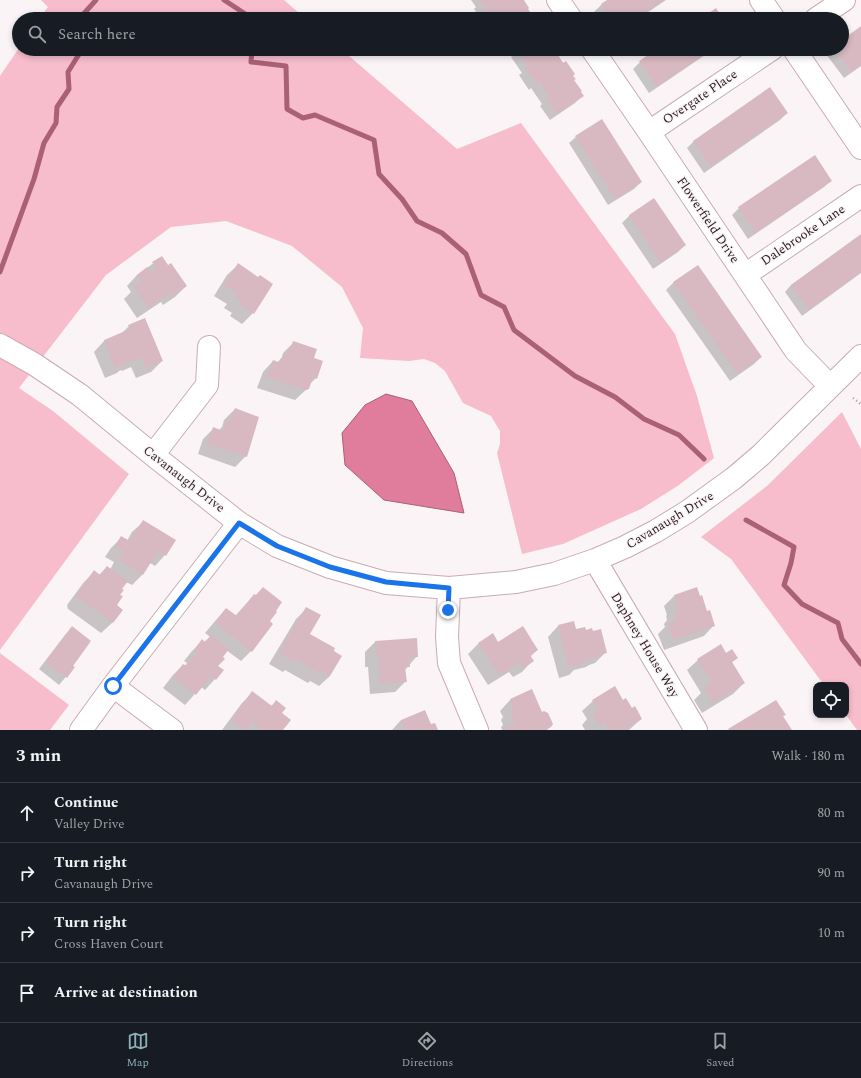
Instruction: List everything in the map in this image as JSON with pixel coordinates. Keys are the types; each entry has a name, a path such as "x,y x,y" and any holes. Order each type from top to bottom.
{"street":[{"path":"558,0 566,12"},
{"path":"761,0 769,12"},
{"path":"826,12 844,0"},
{"name":"Flowerfield Drive","path":"597,56 796,351 830,386"},
{"name":"Overgate Place","path":"649,132 762,56"},
{"path":"799,56 861,148"},
{"name":"Dalebrooke Lane","path":"745,275 861,196"},
{"name":"Cavanaugh Drive","path":"0,345 34,364 80,395 239,523 277,546 330,567 386,582 449,588 516,582 554,574 595,560 656,531 714,494 761,455 861,356"},
{"path":"153,455 207,385 210,347"},
{"path":"81,730 113,686 239,523"},
{"name":"Daphney House Way","path":"595,560 696,730"},
{"path":"449,588 447,637 449,663 477,730"},
{"path":"113,686 172,730"}],"path":[{"path":"854,398 861,404"}],"shaded area":[{"path":"41,0 284,0 298,12 44,12 48,7"},
{"path":"14,56 349,56 457,149 521,123 675,334 697,396 714,458 679,485 641,509 563,544 522,554 497,453 500,444 500,431 491,416 463,403 445,371 435,363 424,359 409,361 360,358 363,328 342,287 292,246 226,221 171,227 106,275 19,388 53,411 129,474 0,650 0,76"},
{"path":"386,394 412,401 454,473 464,513 384,500 345,465 342,433 365,405"},
{"path":"842,412 861,449 861,730 857,730 848,718 849,682 822,682 731,559 701,537 767,486"},
{"path":"0,653 69,705 50,730 0,730"}],"building":[{"path":"524,0 530,12 488,12 480,1"},
{"path":"607,0 664,0 646,12 606,12 601,4"},
{"path":"716,8 719,12 710,12"},
{"path":"861,26 861,65 851,72 839,56 849,56 849,35"},
{"path":"521,56 559,56 563,63 566,61 575,74 573,76 576,79 574,80 584,96 557,114 546,98 549,96 539,82 537,84 525,68 528,66"},
{"path":"646,56 702,56 657,87 639,61"},
{"path":"770,87 788,113 711,166 693,141"},
{"path":"602,119 642,182 615,199 575,136"},
{"path":"815,155 832,181 755,233 738,207"},
{"path":"654,198 686,245 661,263 629,215"},
{"path":"861,234 861,272 809,310 791,285"},
{"path":"162,256 168,265 171,263 187,286 174,295 172,292 148,308 134,287 142,282 137,275 147,267 151,272 156,268 152,262"},
{"path":"238,263 258,277 260,275 273,284 254,314 240,305 242,302 234,297 237,293 224,285"},
{"path":"698,265 762,357 737,374 673,282"},
{"path":"145,318 163,361 146,368 141,357 115,368 104,340 130,329 128,325"},
{"path":"293,341 317,349 314,358 323,361 317,379 313,377 309,389 306,390 267,377 273,360 281,363 288,349 290,350"},
{"path":"235,408 259,417 247,457 208,444 213,427 223,431 226,421 230,422"},
{"path":"143,520 176,540 166,556 158,551 143,575 119,560 124,551 115,546 121,536 130,541"},
{"path":"107,566 128,581 122,589 124,590 120,595 123,596 117,605 123,610 113,623 79,598 77,594 94,570 100,575"},
{"path":"263,587 282,602 270,621 273,624 252,652 215,622 226,608 237,616 254,594 256,595"},
{"path":"697,587 700,596 702,595 707,611 710,610 715,626 674,640 668,623 677,620 674,612 678,611 676,605 678,604 674,595"},
{"path":"306,607 321,615 310,634 335,648 334,651 342,656 330,676 321,671 320,673 296,659 294,662 279,653"},
{"path":"574,621 576,629 585,627 586,630 592,628 593,631 601,629 607,653 583,661 581,665 569,668 558,625"},
{"path":"72,626 91,641 73,666 75,667 67,678 45,662"},
{"path":"523,626 538,650 530,655 534,661 524,668 520,662 499,675 478,643 493,633 498,642"},
{"path":"211,635 229,649 223,657 225,659 218,666 224,670 216,680 211,676 196,695 173,677 183,664 187,666 197,652 194,650 202,639 205,642"},
{"path":"417,638 418,657 409,657 410,667 405,667 407,682 380,684 378,656 376,656 375,641"},
{"path":"721,644 726,653 732,649 738,658 732,662 745,683 713,703 704,688 712,683 697,659"},
{"path":"615,686 623,700 626,698 632,708 635,706 642,719 624,730 608,730 605,723 600,726 592,713 598,710 592,700"},
{"path":"532,689 542,712 544,711 548,713 553,724 545,730 507,730 506,727 515,724 511,716 513,715 511,708 513,707 510,699"},
{"path":"252,691 272,706 276,700 286,708 282,713 291,720 283,730 260,730 261,729 252,722 247,730 244,730 231,721"},
{"path":"776,700 786,715 783,716 792,730 728,729"},
{"path":"425,710 431,724 435,723 438,730 405,730 401,720"}],"waterway":[{"path":"85,12 96,0"},
{"path":"224,0 242,12"},
{"path":"0,272 34,179 44,143 56,123 57,107 69,89 68,72 78,56"},
{"path":"251,56 251,62 286,66 287,109 303,118 315,115 374,140 379,174 402,199 417,221 442,233 466,254 481,295 504,307 514,330 575,376 615,397 644,419 679,435 704,459"},
{"path":"746,520 794,547 784,585 802,604 838,623 842,639 861,664"}],"route":[{"path":"113,686 239,523 277,546 330,567 386,582 449,588 448,610"}]}
